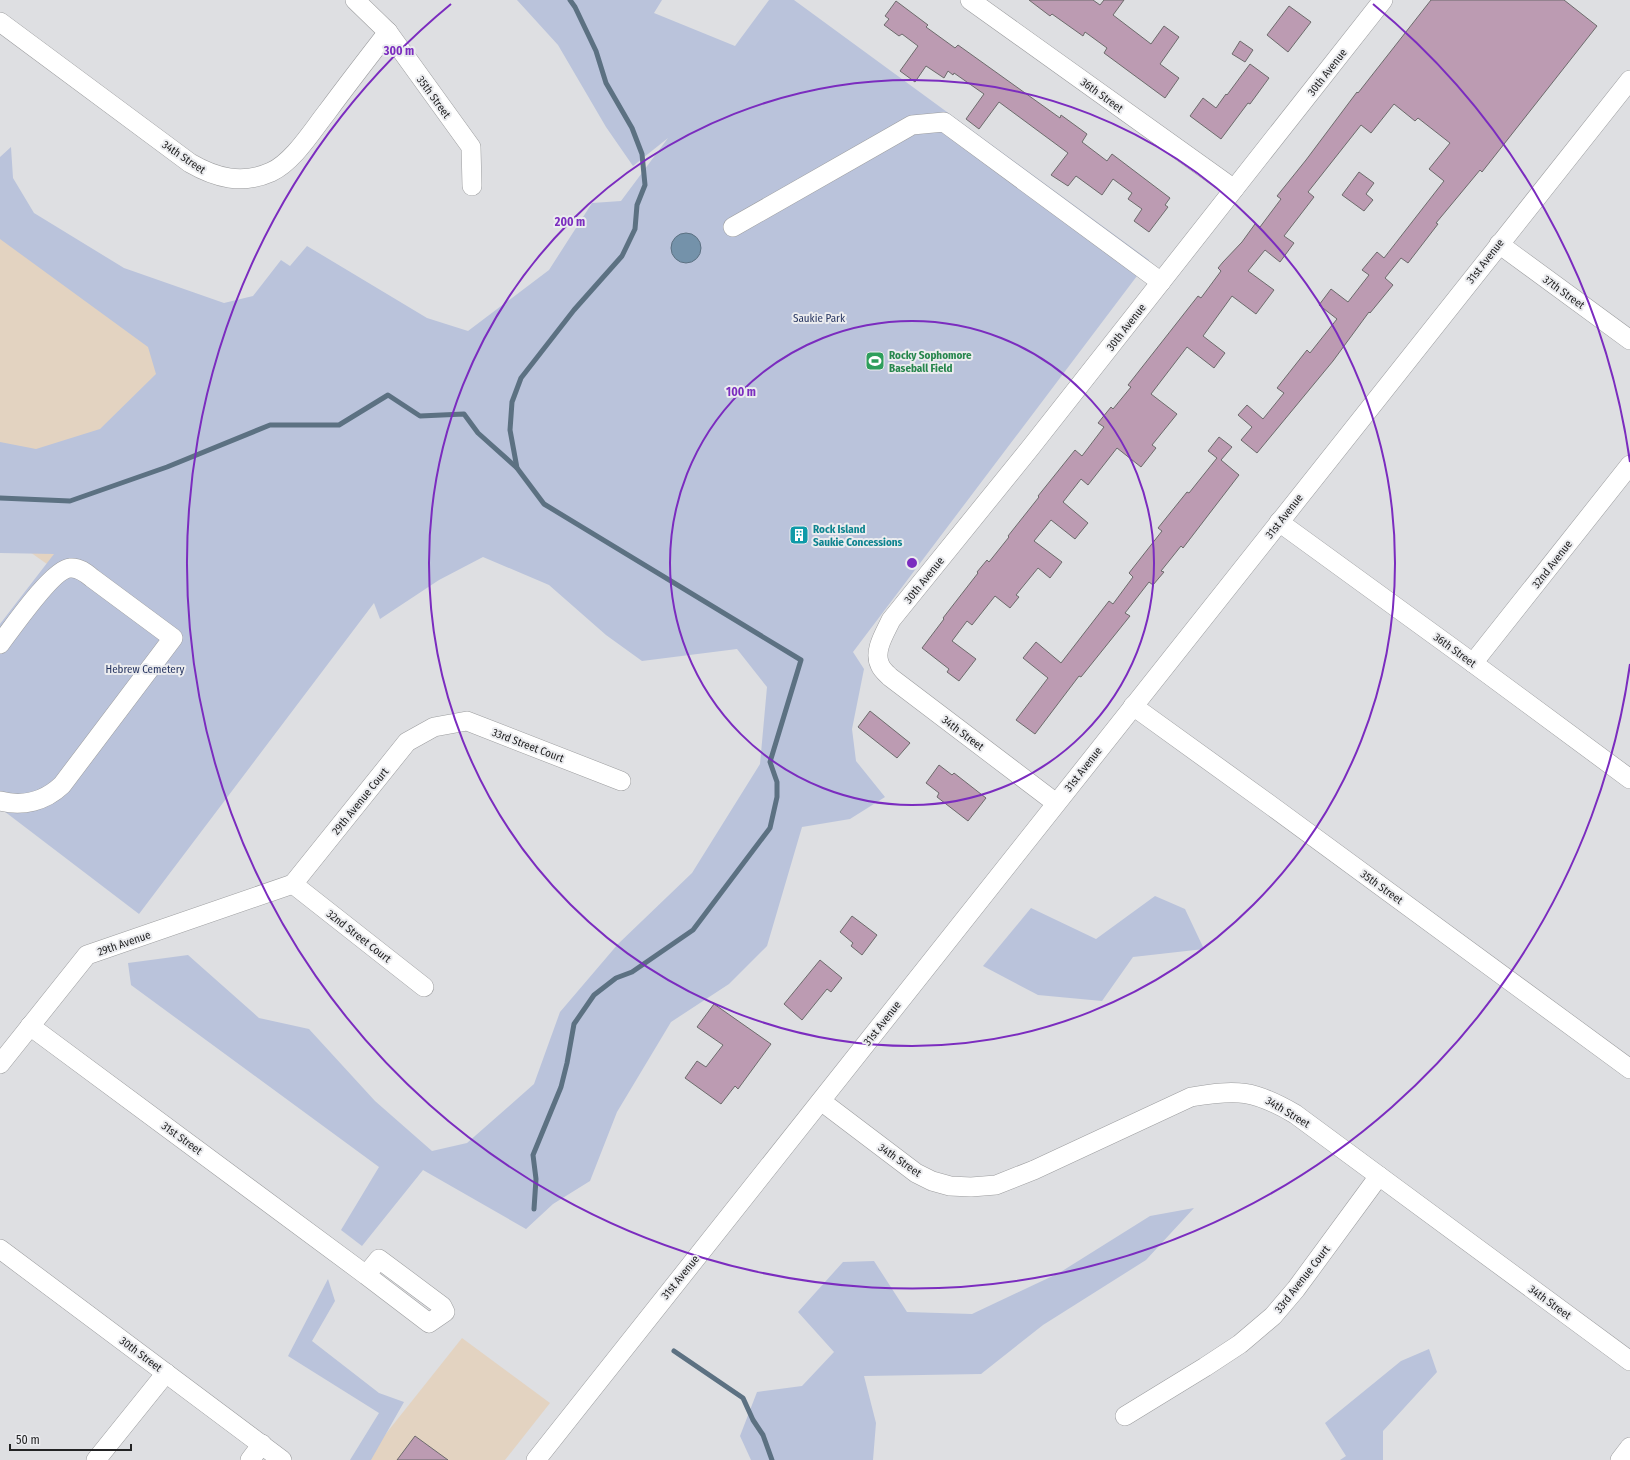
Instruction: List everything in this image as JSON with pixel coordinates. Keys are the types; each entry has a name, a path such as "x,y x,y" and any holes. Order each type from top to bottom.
{"street":[{"name":"35th Street","path":"355,0 388,32 471,147 472,186"},
{"name":"36th Street","path":"970,0 1234,189"},
{"name":"30th Avenue","path":"877,656 884,634 891,620 1036,441 1383,0"},
{"name":"34th Street","path":"0,22 190,163 206,172 220,177 237,179 271,172 282,165 298,149 388,32"},
{"name":"31st Avenue","path":"536,1460 1630,80"},
{"path":"733,227 912,125 944,122 1161,282"},
{"name":"37th Street","path":"1499,244 1630,340"},
{"name":"32nd Avenue","path":"1473,663 1630,465"},
{"name":"36th Street","path":"1279,522 1630,779"},
{"path":"0,644 51,579 62,570 71,568 80,569 173,638 62,785 45,798 10,804 0,801"},
{"name":"34th Street","path":"877,656 880,666 890,677 1056,803"},
{"name":"35th Street","path":"1133,706 1630,1069"},
{"name":"33rd Street Court","path":"434,727 467,721 621,781"},
{"name":"29th Avenue Court","path":"293,884 407,742 434,727"},
{"name":"32nd Street Court","path":"293,884 424,987"},
{"name":"29th Avenue","path":"0,1064 87,956 293,884"},
{"name":"31st Street","path":"30,1026 366,1275"},
{"name":"34th Street","path":"820,1101 916,1173 932,1181 950,1186 971,1187 996,1185 1034,1170 1191,1097 1232,1092 1250,1094 1275,1102 1295,1114 1630,1361"},
{"name":"33rd Avenue Court","path":"1125,1416 1206,1367 1240,1344 1273,1316 1296,1290 1379,1176"},
{"name":"30th Street","path":"0,1249 282,1460"},
{"path":"96,1460 166,1373"},
{"path":"250,1460 262,1444"},
{"path":"1620,1460 1630,1447"}],"shaded area":[{"path":"0,227 192,376 47,564 0,531"},
{"path":"686,233 692,234 700,242 700,254 692,262 686,263 680,262 672,254 671,248 672,242 680,234"},
{"path":"462,1338 550,1403 505,1460 365,1460"}],"green space":[{"path":"517,0 662,0 654,13 735,46 769,0 794,0 1149,260 853,652 864,669 852,729 856,761 885,797 850,819 802,827 767,946 729,984 671,1022 617,1112 590,1181 553,1204 526,1229 423,1170 362,1246 341,1230 379,1167 131,985 128,963 188,955 259,1018 309,1029 375,1101 432,1151 467,1143 534,1084 560,1012 618,944 692,873 760,764 767,687 737,649 642,661 606,635 549,585 483,557 439,580 380,619 374,603 139,914 0,808 0,624 54,554 0,553 0,442 36,449 100,429 156,374 148,347 0,239 0,157 11,147 13,178 34,213 124,268 224,303 253,296 281,260 290,266 307,246 427,318 468,331 549,270 592,203 621,201 668,138 633,166 606,127 558,45"},
{"path":"1155,896 1185,909 1204,949 1133,957 1102,1001 1038,995 983,966 1031,908 1096,939"},
{"path":"1194,1208 1146,1260 1043,1325 981,1374 864,1376 876,1423 873,1460 751,1460 740,1436 757,1392 802,1386 834,1352 798,1312 843,1262 874,1261 907,1312 972,1314 1059,1273 1150,1216"},
{"path":"328,1279 335,1301 312,1341 379,1393 404,1402 371,1460 350,1460 379,1413 288,1356"},
{"path":"1429,1349 1437,1372 1383,1431 1383,1460 1340,1460 1346,1456 1325,1423 1401,1361"}],"building":[{"path":"1029,0 1093,0 1100,5 1104,0 1124,0 1113,15 1151,44 1164,26 1179,37 1160,64 1179,78 1165,98 1104,53 1107,48 1085,32 1083,36 1052,14 1050,16"},
{"path":"1431,0 1564,0 1597,26 1482,172 1480,170 1436,223 1438,224 1408,263 1401,258 1385,278 1393,285 1370,313 1369,312 1333,361 1257,453 1241,440 1252,427 1238,415 1247,405 1263,419 1284,393 1277,388 1307,350 1310,353 1337,319 1319,305 1331,289 1348,302 1369,275 1362,270 1377,252 1384,258 1444,181 1429,169 1450,143 1418,118 1415,121 1394,104 1371,133 1361,125 1308,192 1314,197 1284,236 1294,243 1280,262 1265,250 1248,271 1274,290 1256,314 1232,296 1203,336 1225,353 1214,368 1187,347 1151,394 1177,414 1152,445 1156,448 1141,467 1117,448 1088,485 1081,479 1063,502 1088,523 1075,539 1051,520 1034,541 1062,562 1050,578 1038,568 1016,595 1019,597 1010,608 995,596 972,625 967,621 952,641 976,659 959,681 947,672 949,669 922,648 978,573 977,572 987,560 989,562 1039,497 1038,496 1075,450 1082,456 1104,427 1098,423 1111,407 1113,409 1131,387 1128,385 1198,296 1201,298 1221,271 1218,268 1242,242 1255,224 1260,227 1281,199 1277,196 1357,92 1358,93"},
{"path":"896,1 928,25 926,27 955,48 958,45 1060,118 1061,115 1087,134 1082,142 1107,161 1112,154 1170,198 1165,205 1168,207 1149,232 1134,221 1142,209 1128,199 1132,193 1113,179 1102,195 1076,176 1068,186 1051,175 1068,153 999,102 979,129 966,119 984,94 954,73 953,75 948,71 944,78 926,66 915,82 900,71 918,46 902,34 899,36 884,25 889,19 885,16"},
{"path":"1289,6 1311,22 1288,52 1267,35"},
{"path":"1240,41 1253,50 1245,62 1232,54"},
{"path":"1250,64 1269,78 1221,139 1190,116 1203,98 1216,108"},
{"path":"1359,172 1374,183 1366,194 1373,200 1364,211 1342,195"},
{"path":"1219,437 1232,447 1221,460 1239,475 1183,548 1181,546 1161,571 1164,572 1153,585 1149,582 1125,613 1130,616 1081,677 1079,676 1035,734 1016,720 1048,678 1023,658 1036,642 1061,663 1109,601 1113,604 1133,577 1129,573 1162,531 1158,528 1217,458 1208,451"},
{"path":"870,711 910,743 897,758 858,727"},
{"path":"939,765 952,775 954,773 986,798 968,821 937,797 939,793 926,783"},
{"path":"852,916 877,935 862,955 851,946 853,943 840,932"},
{"path":"820,960 842,978 831,992 827,989 802,1020 784,1004"},
{"path":"714,1004 771,1044 738,1089 735,1086 721,1104 685,1078 697,1061 706,1067 723,1045 697,1027"},
{"path":"415,1436 448,1460 397,1460"}],"waterway":[{"path":"534,1209 536,1179 533,1155 561,1087 574,1024 594,995 616,978 632,972 693,930 770,828 777,797 777,782 770,762 801,660 544,504 517,468 510,430 512,402 521,378 574,310 622,256 635,229 637,205 645,185 642,154 632,128 606,83 596,51 575,7 570,0"},
{"path":"0,498 70,501 167,467 270,425 339,425 388,395 420,416 464,414 478,433 517,468"},
{"path":"674,1351 743,1398 753,1420 763,1435 772,1460"}],"place":[{"name":"Rocky Sophomore Baseball Field","path":"875,361"},
{"name":"Rock Island Saukie Concessions","path":"799,535"}],"park label":[{"name":"Saukie Park","path":"819,318"},
{"name":"Hebrew Cemetery","path":"145,669"}]}
